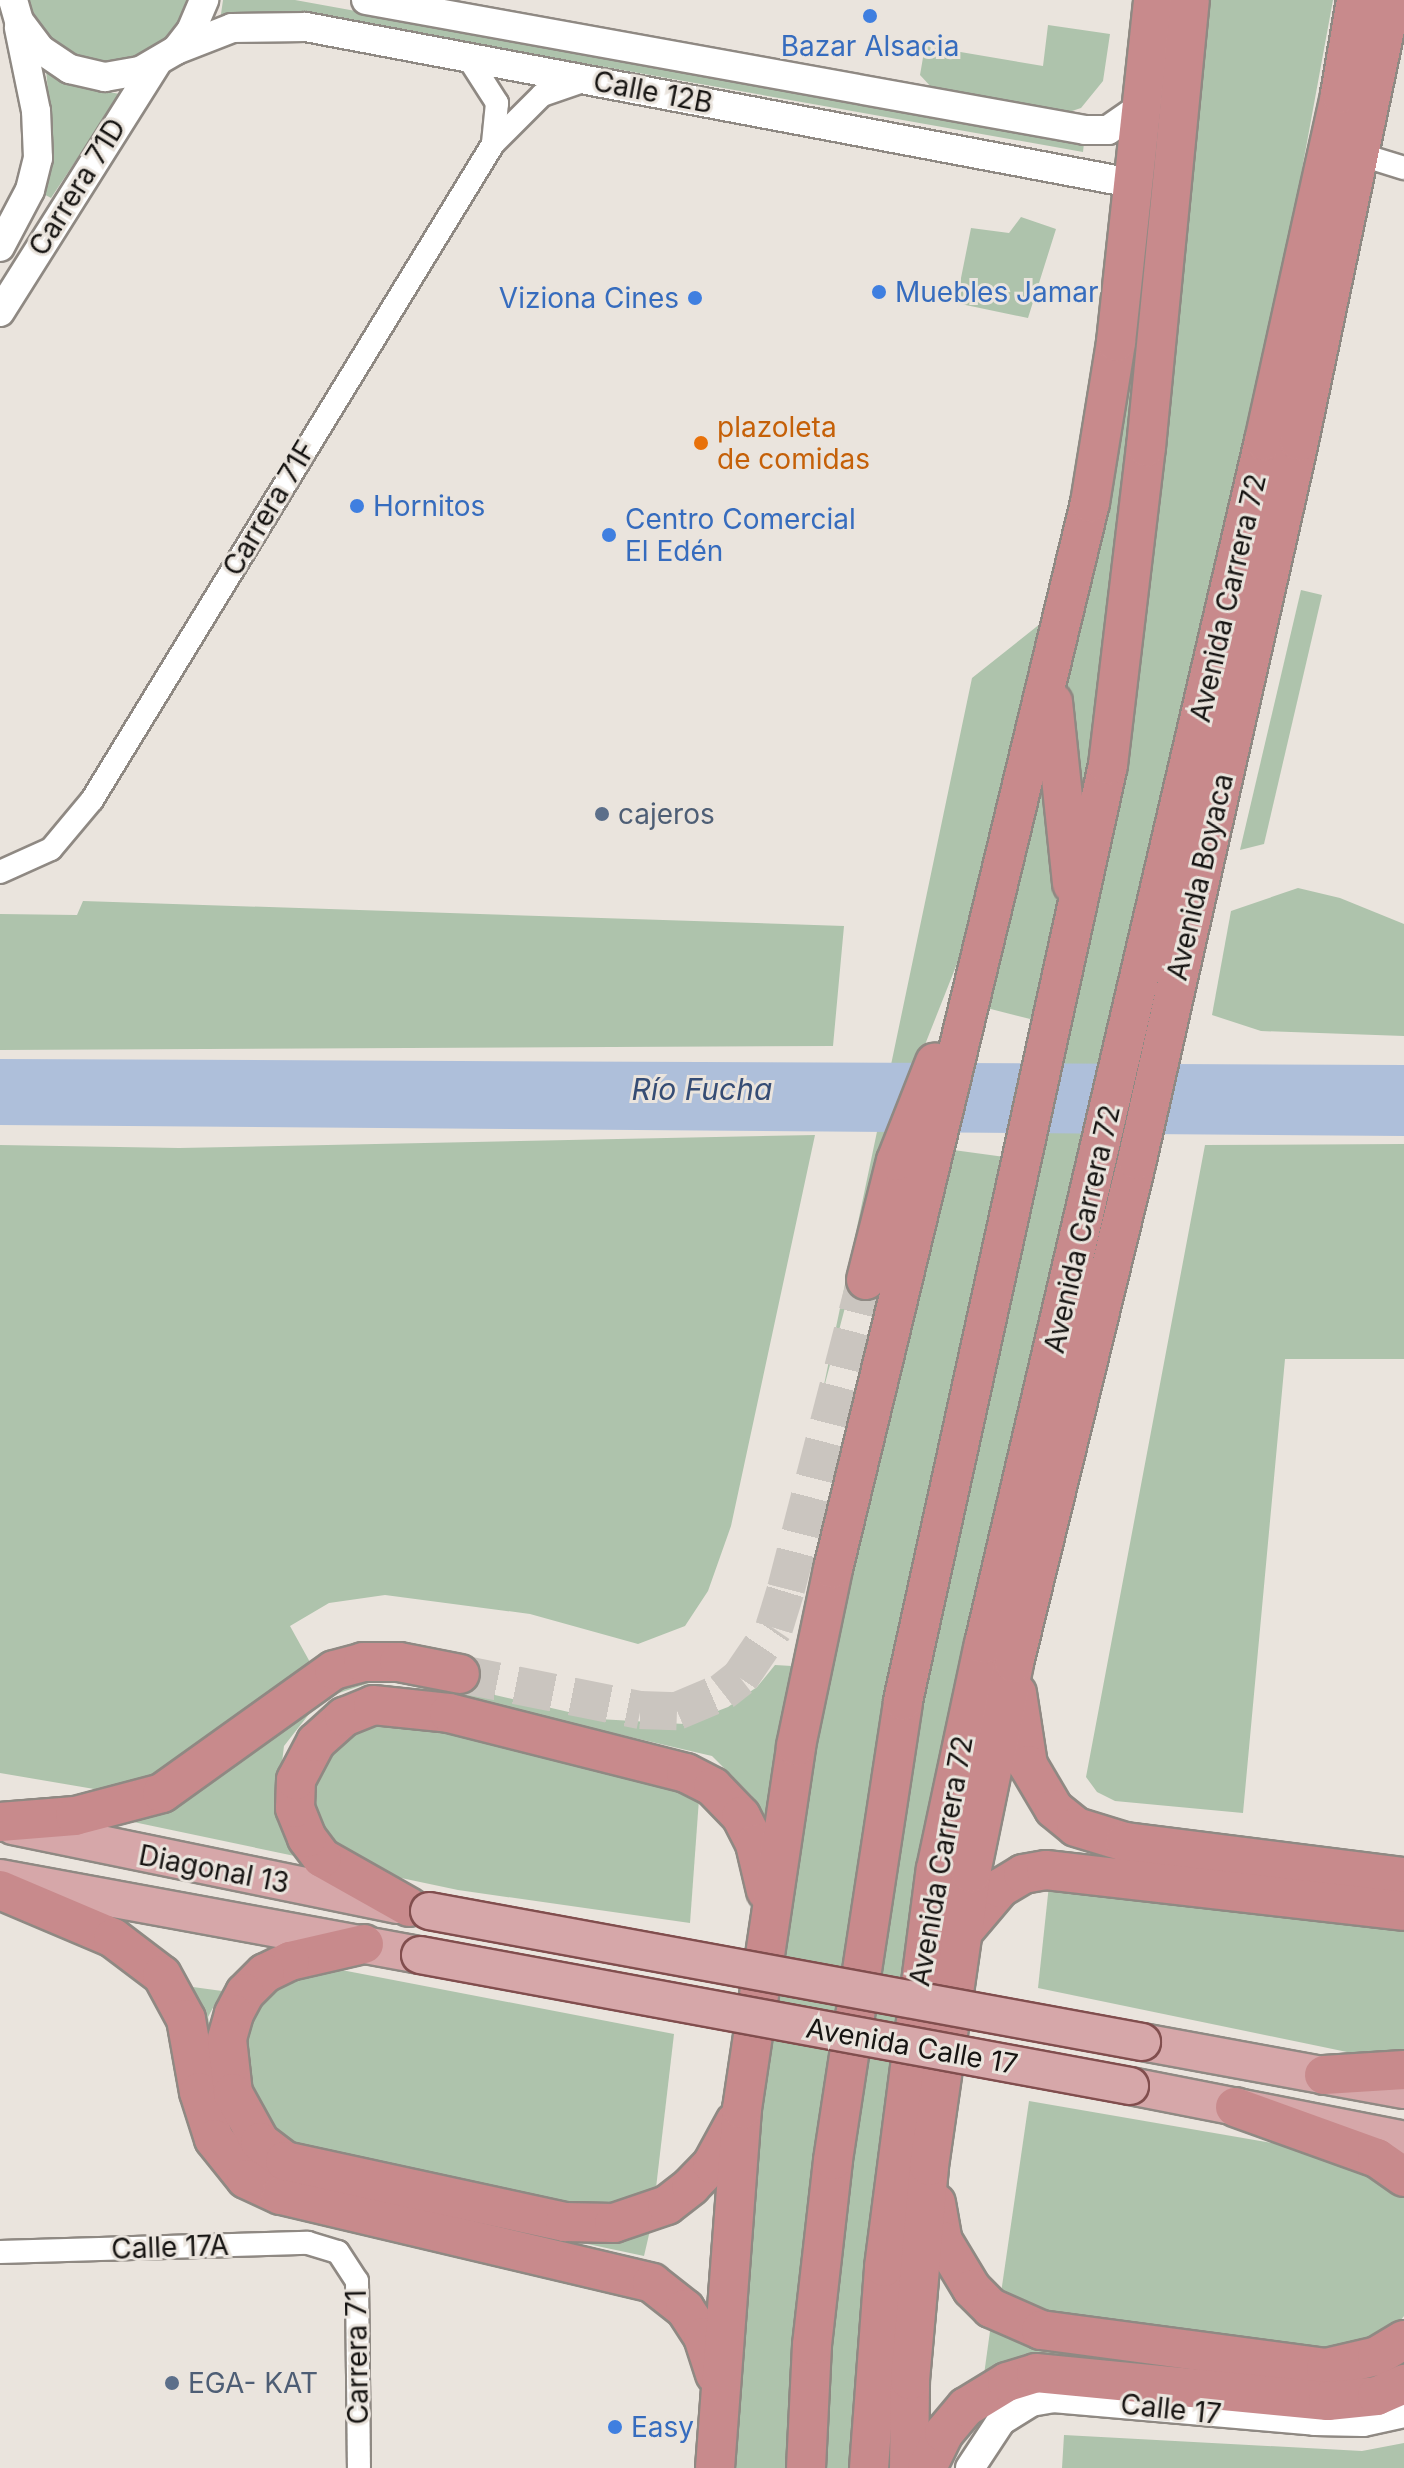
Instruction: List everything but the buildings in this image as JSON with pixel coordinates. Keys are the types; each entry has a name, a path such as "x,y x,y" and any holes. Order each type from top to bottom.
{"highway":[{"path":"866,1280 918,1146 984,939 1051,676 1104,433 1153,0"},
{"path":"806,2468 822,2252 883,1817 903,1701 1026,1153 1118,697 1190,0"},
{"name":"Avenida Carrera 72","path":"1337,270 1362,155 1367,46 1356,0"},
{"path":"1367,46 1370,0"},
{"name":"Avenida Carrera 72","path":"909,2468 910,2380 929,2166 962,1933 1014,1663 1119,1159 1130,1015 1283,353 1367,46 1394,0"},
{"path":"1283,353 1337,270"},
{"name":"Avenida Boyaca","path":"1168,1017 1337,270"},
{"path":"1051,676 1075,918"},
{"path":"1192,754 1212,822"},
{"name":"Avenida Carrera 72","path":"869,2468 884,2267 936,1869 980,1658 1119,1159 1168,1017"},
{"path":"717,2461 719,2387 742,2109 769,1904 918,1146"},
{"path":"0,1822 75,1816 162,1793 334,1670 363,1662 399,1662 460,1674"},
{"path":"1014,1663 1028,1765 1054,1809 1076,1827 1125,1842 1404,1877"},
{"path":"419,1909 322,1858 307,1838 295,1808 296,1780 316,1742 344,1717 373,1705 464,1717 657,1763 713,1787 735,1807 755,1844 769,1904"},
{"path":"962,1933 1000,1888 1023,1874 1046,1870 1404,1911"},
{"path":"0,1890 113,1938 162,1975 186,2019 199,2092 214,2139 246,2179 281,2195 652,2283 685,2309 703,2337 719,2387"},
{"path":"364,1944 290,1961 265,1973 234,2014 227,2039 233,2093 260,2142 285,2161 565,2222 614,2223 667,2205 691,2186 712,2164 742,2109"},
{"path":"1324,2075 1404,2070"},
{"path":"1235,2107 1377,2158 1404,2177"},
{"path":"929,2166 943,2241 953,2262 991,2308 1021,2324 1076,2338 1326,2368 1365,2361 1404,2340"},
{"path":"927,2468 944,2433 966,2407 1007,2382 1036,2373 1328,2401 1377,2396 1404,2384"}],"main road":[{"name":"Diagonal 13","path":"0,1822 419,1909"},
{"name":"Diagonal 13","path":"0,1878 420,1955"},
{"name":"Avenida Calle 17","path":"419,1909 1404,2090"},
{"name":"Avenida Calle 17","path":"420,1955 1130,2086 1404,2140"}],"street":[{"name":"Carrera 71D","path":"0,312 166,57 191,31 204,0"},
{"name":"Calle 12B","path":"366,0 1085,130 1108,130 1141,107"},
{"name":"Carrera 71D","path":"0,247 30,190 38,158 36,111 13,2"},
{"name":"Calle 12B","path":"13,2 29,36 70,69 105,77 166,57 232,28 306,27 1132,183"},
{"name":"Carrera 71F","path":"467,56 497,103 493,144"},
{"name":"Carrera 71F","path":"0,872 33,861 74,825 92,800 493,144 542,95 589,79"},
{"path":"1362,155 1404,168"},
{"name":"Calle 17A","path":"0,2252 308,2243 338,2252"},
{"name":"Carrera 71","path":"338,2252 357,2281 359,2468"},
{"name":"Calle 17","path":"970,2468 1001,2421 1031,2402 1053,2398 1315,2421 1363,2422 1404,2413"}],"green space":[{"path":"25,0 192,0 167,41 142,57 113,63 84,60 57,47 37,25"},
{"path":"223,0 295,0 1084,143 1083,152 329,18 261,13 220,21"},
{"path":"1210,0 1333,0 1290,235 1056,1289 857,2468 823,2468 825,2349 901,1788 1075,1000 1186,221"},
{"path":"1048,25 1110,34 1103,81 1081,108 1069,112 933,89 920,75 925,46 1043,66"},
{"path":"46,69 81,87 120,94 51,198 40,192 50,115"},
{"path":"1021,217 1056,229 1028,318 956,303 971,228 1009,233"},
{"path":"1141,238 1149,239 1110,643 1078,834 1063,687"},
{"path":"1301,590 1322,595 1264,844 1240,850"},
{"path":"1050,616 966,941 892,1128 821,1399 972,678"},
{"path":"1046,736 1064,911 1038,1021 979,1006"},
{"path":"1298,888 1340,898 1404,924 1404,1036 1261,1031 1212,1015 1231,911"},
{"path":"83,901 844,926 833,1046 0,1050 0,914 77,915"},
{"path":"815,1135 731,1526 708,1591 685,1626 638,1644 530,1614 385,1595 329,1603 290,1626 311,1664 153,1777 100,1790 0,1773 0,1145 179,1148"},
{"path":"1404,1144 1404,1359 1285,1359 1243,1813 1115,1801 1097,1792 1086,1777 1205,1145"},
{"path":"946,1149 1012,1158 792,2468 736,2468 730,2447 758,2130 799,1818"},
{"path":"775,1665 792,1666 764,1832 752,1796 712,1756 398,1683 369,1683 339,1693 313,1709 284,1746 278,1795 309,1859 124,1820 345,1680 400,1673 599,1719 684,1724 728,1707 757,1687"},
{"path":"391,1717 658,1780 699,1799 690,1923 458,1890 368,1871 337,1854 310,1802 313,1767 331,1740"},
{"path":"1049,1885 1404,1925 1404,2057 1376,2058 1038,1988"},
{"path":"326,1967 674,2034 654,2205 594,2214 306,2152 277,2137 259,2115 240,2051 246,2024 265,1997 292,1973"},
{"path":"193,1987 222,1991 208,2017 222,2099 244,2137 651,2226 644,2256 303,2183 237,2143 214,2104"},
{"path":"1029,2101 1342,2155 1404,2194 1404,2316 1390,2334 1354,2352 1100,2330 1000,2300"},
{"path":"991,2324 1404,2359 983,2382"},
{"path":"1064,2435 1362,2451 1404,2443 1404,2468 1062,2468"}],"water":[{"name":"Río Fucha","path":"0,1059 1404,1065 1404,1136 0,1125"}],"tunnel":[{"path":"460,1674 640,1710 677,1711 722,1692 740,1678 774,1628 866,1280"}],"place":[{"name":"Bazar Alsacia","path":"870,16"},
{"name":"Muebles Jamar","path":"879,292"},
{"name":"Viziona Cines","path":"695,298"},
{"name":"plazoleta de comidas","path":"701,443"},
{"name":"Hornitos","path":"357,506"},
{"name":"Centro Comercial El Edén","path":"609,535"},
{"name":"cajeros","path":"602,814"},
{"name":"EGA- KAT","path":"172,2383"},
{"name":"Easy","path":"615,2427"}]}
